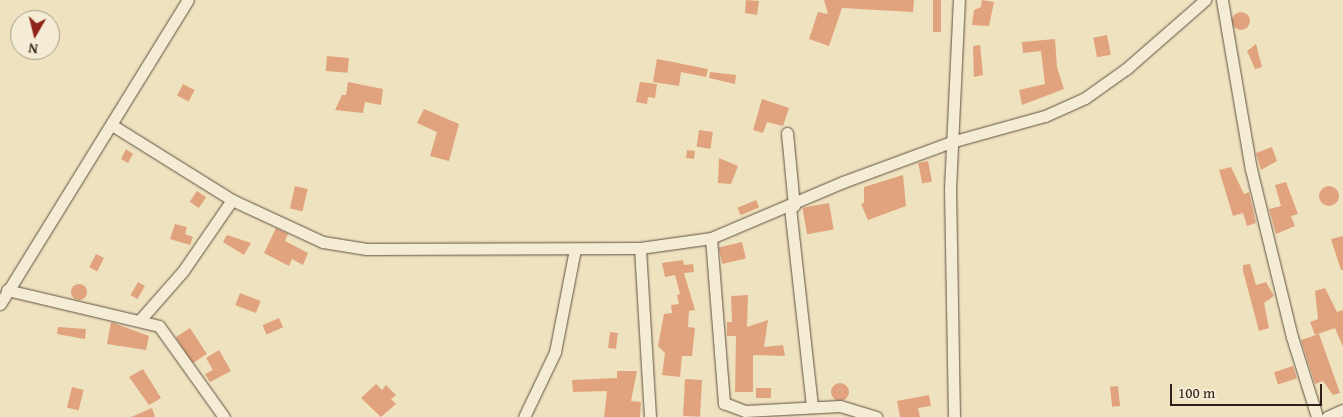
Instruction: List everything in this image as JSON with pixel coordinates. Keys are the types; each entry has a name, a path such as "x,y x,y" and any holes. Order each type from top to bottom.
{"street":[{"path":"0,304 188,0"},
{"path":"954,417 951,142 959,0"},
{"path":"112,125 232,200 323,242 366,249 640,248 711,238 792,207 843,182 951,142 1045,116 1085,98 1126,69 1205,0"},
{"path":"1222,0 1251,169 1292,337 1317,417"},
{"path":"787,133 792,207 812,405"},
{"path":"140,320 183,271 232,200"},
{"path":"711,238 724,403 745,411 812,405 863,411 876,417"},
{"path":"640,248 650,417"},
{"path":"524,417 555,352 575,249"},
{"path":"7,290 159,326 170,338 224,417"},
{"path":"1327,417 1343,410"}],"building":[{"path":"746,0 759,1 757,15 745,13"},
{"path":"824,0 914,0 913,12 842,8 829,46 809,39 818,12 828,14"},
{"path":"933,0 941,0 941,32 933,32"},
{"path":"982,0 994,2 989,26 972,25 974,10 981,7"},
{"path":"1241,12 1249,17 1250,21 1245,29 1241,30 1233,25 1232,21 1237,13"},
{"path":"1107,35 1111,55 1097,57 1093,38"},
{"path":"1055,39 1057,67 1064,89 1022,105 1019,90 1045,84 1041,51 1023,53 1022,42"},
{"path":"1256,44 1262,67 1255,69 1247,51"},
{"path":"980,45 983,75 974,77 973,46"},
{"path":"327,56 349,58 348,73 326,71"},
{"path":"657,59 708,69 706,77 681,72 679,86 653,82"},
{"path":"710,72 736,75 735,84 709,78"},
{"path":"348,82 383,89 381,105 365,102 363,113 335,110 342,95 346,95"},
{"path":"640,82 657,84 655,98 648,97 647,104 636,102"},
{"path":"183,84 195,90 189,101 177,96"},
{"path":"762,99 789,108 783,126 767,122 763,133 753,130"},
{"path":"424,109 459,124 449,161 430,156 437,132 417,123"},
{"path":"699,130 713,132 710,149 697,147"},
{"path":"1272,147 1277,161 1261,170 1256,153"},
{"path":"126,149 133,154 128,163 121,159"},
{"path":"687,150 695,151 694,159 686,158"},
{"path":"719,158 738,166 731,184 718,183"},
{"path":"928,161 932,182 922,184 918,163"},
{"path":"1231,167 1244,194 1249,192 1256,223 1247,226 1243,213 1233,216 1219,170"},
{"path":"903,175 906,206 868,220 861,204 864,203 864,187"},
{"path":"1286,182 1298,214 1291,216 1295,226 1276,234 1269,209 1281,206 1275,185"},
{"path":"295,186 308,189 302,211 290,208"},
{"path":"1329,186 1336,189 1339,196 1336,203 1329,206 1322,203 1319,196 1322,189"},
{"path":"197,191 206,197 199,208 190,202"},
{"path":"756,200 759,207 741,215 738,208"},
{"path":"829,203 834,230 807,234 802,208"},
{"path":"175,224 187,227 185,234 193,237 190,245 170,239"},
{"path":"276,228 288,234 285,241 308,253 303,265 292,259 289,266 264,253"},
{"path":"227,235 251,243 244,255 223,242"},
{"path":"1343,236 1343,270 1341,270 1331,239"},
{"path":"742,242 746,259 722,264 719,247"},
{"path":"96,254 104,258 97,271 89,267"},
{"path":"683,260 684,265 693,264 694,272 684,273 695,310 689,311 688,327 695,328 692,356 682,356 680,377 662,375 665,353 658,346 664,314 672,313 671,305 679,304 677,295 680,294 675,275 665,277 662,263"},
{"path":"1250,264 1256,285 1266,282 1274,296 1264,303 1269,328 1259,331 1243,271 1243,265"},
{"path":"138,282 145,286 137,299 130,295"},
{"path":"76,284 82,284 87,289 85,298 76,300 71,295 71,289"},
{"path":"1325,288 1337,312 1343,310 1343,347 1335,328 1315,335 1310,322 1318,319 1315,291"},
{"path":"240,293 261,301 256,313 235,305"},
{"path":"748,295 747,327 768,320 764,347 783,345 785,356 753,355 753,392 735,392 736,336 727,336 727,322 732,322 731,296"},
{"path":"279,318 283,327 267,334 263,325"},
{"path":"111,322 149,336 146,350 107,344"},
{"path":"58,327 86,329 85,339 57,334"},
{"path":"190,328 207,354 193,363 176,337"},
{"path":"610,332 618,333 616,349 608,348"},
{"path":"1319,334 1340,393 1333,395 1323,381 1315,384 1301,340"},
{"path":"219,350 231,371 210,382 205,374 213,370 206,358"},
{"path":"1293,366 1297,378 1278,385 1274,372"},
{"path":"143,369 161,398 149,405 129,377"},
{"path":"617,371 637,371 631,401 641,402 640,417 604,417 607,391 573,392 572,380 617,378"},
{"path":"685,379 702,380 700,417 683,416"},
{"path":"840,383 846,386 849,392 846,398 840,401 834,398 831,392 834,386"},
{"path":"376,384 382,390 386,385 396,395 391,399 396,404 381,417 361,398"},
{"path":"1118,386 1120,406 1112,407 1110,387"},
{"path":"72,387 84,390 79,410 67,407"},
{"path":"756,388 771,388 771,398 756,398"},
{"path":"929,395 931,406 918,408 920,417 900,417 897,401"},
{"path":"152,408 155,417 131,417"}]}
